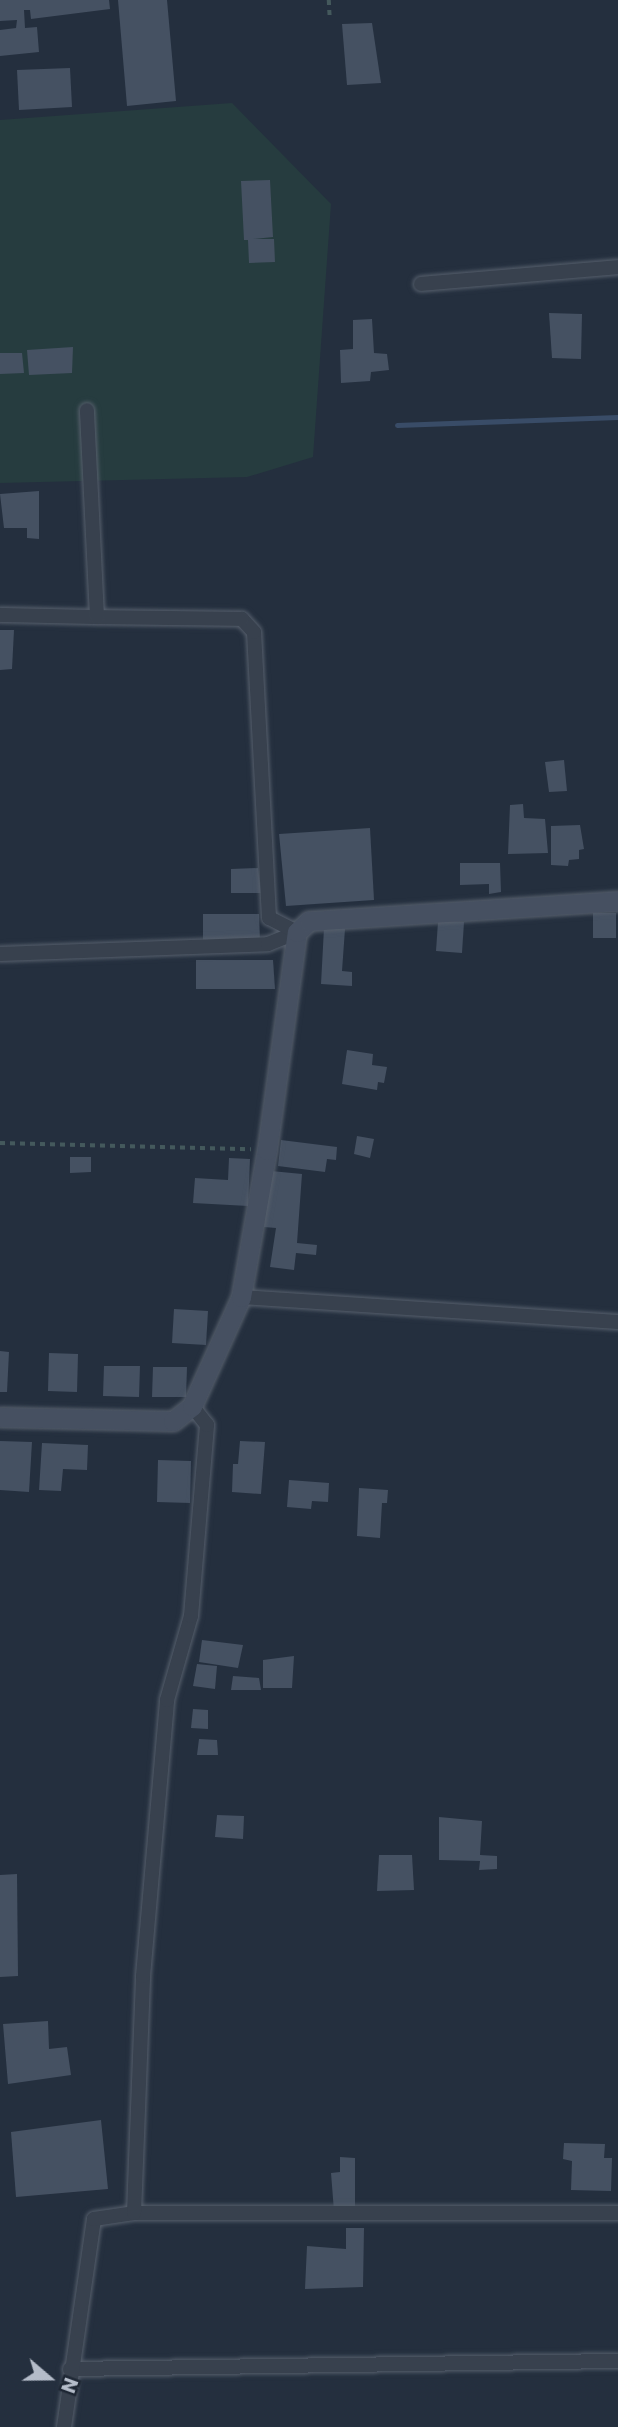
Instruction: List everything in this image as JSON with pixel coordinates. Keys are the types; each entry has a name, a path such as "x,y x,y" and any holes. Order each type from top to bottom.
{"main road":[{"path":"0,1417 173,1422 192,1406 242,1297 267,1150 297,932 309,921 618,901"}],"street":[{"path":"421,284 618,267"},
{"path":"87,410 97,617"},
{"path":"0,615 242,619 254,632 269,918 297,932"},
{"path":"0,954 268,944 297,932"},
{"path":"242,1297 618,1322"},
{"path":"134,2213 143,1976 167,1700 191,1616 207,1425 192,1406"},
{"path":"64,2427 70,2369 94,2219 134,2213 618,2213"},
{"path":"70,2369 618,2361"}],"path":[{"path":"329,0 331,18"},
{"path":"0,1143 267,1150"}],"green space":[{"path":"232,103 331,204 313,457 247,477 0,483 0,120"}],"building":[{"path":"0,0 109,0 110,9 31,19 30,10 24,10 25,28 37,27 39,52 0,56 0,30 16,28 17,20 0,21"},
{"path":"118,0 167,0 176,101 127,106"},
{"path":"372,23 381,83 347,85 342,24"},
{"path":"70,68 72,107 19,110 17,70"},
{"path":"270,180 273,237 253,239 274,239 275,262 249,263 248,240 244,240 241,181"},
{"path":"549,313 582,314 581,359 552,358"},
{"path":"372,319 374,353 387,354 389,370 371,372 370,381 341,383 340,350 353,349 353,320"},
{"path":"73,347 72,373 29,375 27,350"},
{"path":"0,353 22,353 24,373 0,374"},
{"path":"39,491 39,539 27,538 27,528 4,528 0,494"},
{"path":"0,630 14,630 12,669 0,670"},
{"path":"564,760 567,791 549,792 545,762"},
{"path":"523,804 524,818 545,819 548,853 508,854 510,805"},
{"path":"580,825 584,849 579,850 579,859 569,860 568,866 551,865 551,826"},
{"path":"370,828 374,900 286,906 279,834"},
{"path":"460,863 500,863 501,892 489,894 489,884 460,885"},
{"path":"258,868 261,893 231,893 231,869"},
{"path":"593,913 616,913 616,938 593,938"},
{"path":"203,914 259,914 260,941 203,944"},
{"path":"438,922 464,922 462,953 436,951"},
{"path":"324,928 345,929 342,971 352,972 352,986 321,984"},
{"path":"196,960 273,960 275,989 196,989"},
{"path":"347,1050 373,1054 372,1065 387,1067 384,1083 378,1082 377,1090 342,1084"},
{"path":"357,1136 374,1139 370,1158 354,1154"},
{"path":"281,1140 337,1147 336,1160 327,1159 325,1172 278,1166"},
{"path":"70,1157 91,1157 91,1172 70,1173"},
{"path":"229,1158 250,1159 248,1206 193,1203 195,1178 228,1180"},
{"path":"271,1171 302,1174 297,1243 317,1245 316,1255 296,1253 294,1270 270,1267 276,1228 264,1227"},
{"path":"174,1309 208,1311 206,1345 172,1343"},
{"path":"0,1351 9,1352 7,1392 0,1392"},
{"path":"49,1353 78,1354 77,1392 48,1391"},
{"path":"104,1366 140,1366 139,1397 103,1396"},
{"path":"153,1367 187,1367 186,1397 152,1397"},
{"path":"0,1441 32,1442 29,1492 0,1490"},
{"path":"240,1441 265,1442 261,1494 232,1492 233,1464 238,1464"},
{"path":"42,1443 88,1445 87,1470 63,1469 61,1491 39,1490"},
{"path":"158,1460 191,1461 190,1503 157,1502"},
{"path":"289,1480 329,1483 328,1502 312,1501 311,1509 287,1507"},
{"path":"359,1488 388,1490 387,1503 382,1503 380,1538 357,1536"},
{"path":"202,1640 243,1645 238,1668 199,1662"},
{"path":"294,1656 292,1688 263,1688 263,1660"},
{"path":"197,1664 217,1666 215,1689 193,1686"},
{"path":"233,1676 259,1678 261,1690 231,1690"},
{"path":"193,1709 208,1710 208,1729 191,1728"},
{"path":"199,1739 217,1740 218,1755 197,1755"},
{"path":"217,1815 244,1816 243,1839 215,1837"},
{"path":"439,1817 482,1821 480,1855 497,1856 497,1869 479,1870 480,1861 439,1860"},
{"path":"379,1855 412,1855 414,1890 377,1891"},
{"path":"17,1874 18,1976 0,1977 0,1875"},
{"path":"48,2021 49,2049 67,2047 71,2075 8,2084 3,2024"},
{"path":"101,2120 108,2189 16,2197 11,2132"},
{"path":"564,2143 605,2144 604,2158 612,2158 611,2191 571,2190 572,2161 563,2159"},
{"path":"340,2157 355,2158 355,2210 334,2211 331,2173 340,2172"},
{"path":"346,2228 364,2228 363,2287 305,2289 307,2246 346,2249"}],"waterway":[{"path":"397,425 618,417"}]}
